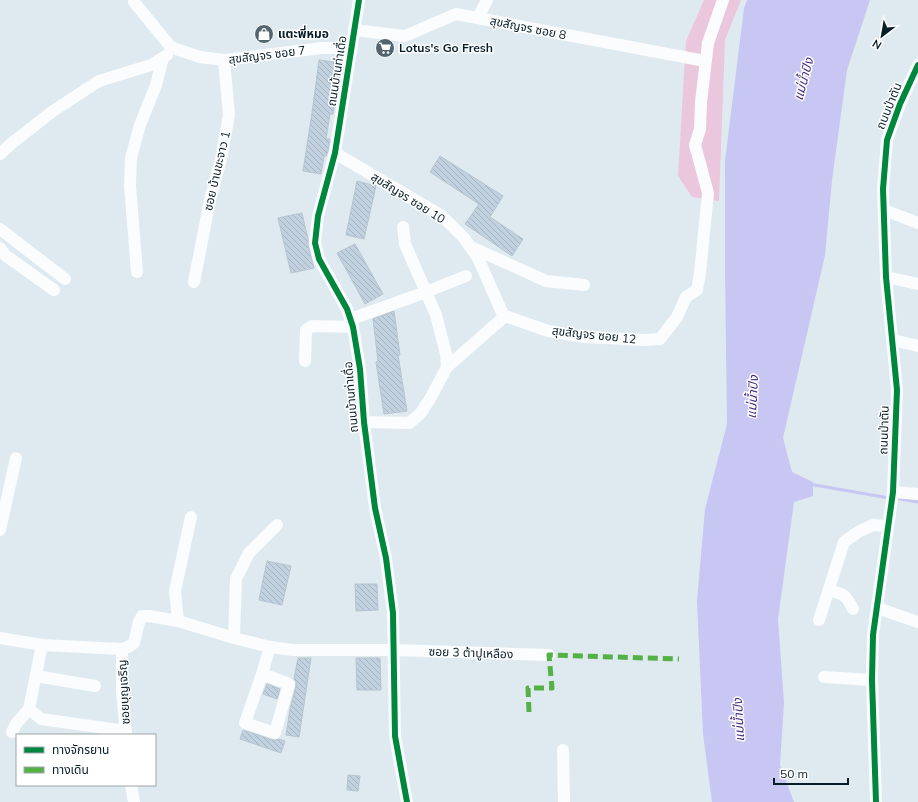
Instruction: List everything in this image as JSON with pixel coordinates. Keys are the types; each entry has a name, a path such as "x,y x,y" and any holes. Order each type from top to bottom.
{"street":[{"name":"ถนนบ้านท่าเดื่อ","path":"359,0 335,153 318,216 315,243 319,259 347,309 352,323 360,369 364,422 375,508 386,558 393,613 394,736 407,802"},
{"path":"478,18 487,0"},
{"path":"705,62 708,43 723,0"},
{"path":"0,154 53,111 99,81 151,64 176,49 175,43 145,8 133,1"},
{"name":"สุขสัญจร ซอย 8","path":"354,30 405,36 456,14 705,62"},
{"name":"สุขสัญจร ซอย 7","path":"176,49 200,57 224,60 322,48 352,48"},
{"path":"137,272 130,186 131,158 140,124 156,85 163,58"},
{"name":"ซอย บ้านขะจาว 1","path":"194,282 229,115 224,60"},
{"name":"สุขสัญจร ซอย 12","path":"504,317 548,331 584,337 644,340 660,339 677,317 686,296 697,290 700,274 708,193 695,145 700,129 705,62"},
{"name":"ถนนป่าตัน","path":"876,802 872,680 873,635 891,506 897,390 886,277 883,189 887,140 900,104 918,65"},
{"name":"สุขสัญจร ซอย 10","path":"335,153 442,216 464,238 478,258 504,317"},
{"path":"884,210 918,223"},
{"path":"403,227 404,244 436,315 446,354 447,367"},
{"path":"0,229 65,279"},
{"path":"470,247 546,280 584,286"},
{"path":"0,248 5,255 54,290"},
{"path":"305,361 306,330 312,326 352,323 466,276"},
{"path":"886,277 918,284"},
{"path":"364,422 409,423 420,414 447,367 504,317"},
{"path":"893,340 918,346"},
{"path":"0,530 16,458"},
{"path":"892,492 918,494"},
{"path":"178,621 175,591 191,517"},
{"path":"234,638 236,579 249,553 277,524"},
{"path":"819,620 844,542 858,532 873,525 888,526"},
{"path":"829,590 847,597 853,609"},
{"path":"877,608 918,622"},
{"name":"ซอย 3 ต้าปูเหลือง","path":"122,649 134,643 142,616 149,616 178,621 270,647 292,650 394,650 549,655"},
{"path":"0,638 42,645 122,649"},
{"path":"12,732 16,724 29,709 42,645"},
{"path":"262,674 290,684 275,733 245,723 270,647"},
{"name":"ซอยบุญเจริญ","path":"122,649 122,692 126,733"},
{"path":"36,676 95,686"},
{"path":"824,677 872,680"},
{"path":"29,709 41,719 126,733"},
{"path":"563,750 564,802"},
{"path":"131,786 134,802"}],"shaded area":[{"path":"704,0 741,0 725,40 719,201 692,197 678,176 686,41"}],"water":[{"name":"แม่น้ำปิง","path":"747,0 870,0 847,70 832,180 825,255 783,438 792,472 813,482 813,496 794,502 778,619 784,703 780,765 794,802 712,802 703,734 697,601 705,509 727,424 725,161 744,8"}],"building":[{"path":"319,60 342,63 333,114 330,114 326,139 330,139 328,151 326,156 324,156 321,174 303,171"},
{"path":"440,156 503,196 490,217 523,239 512,256 465,224 479,204 430,172"},
{"path":"357,181 376,186 364,239 346,235"},
{"path":"302,213 314,268 291,273 278,218"},
{"path":"355,244 383,294 365,304 337,253"},
{"path":"394,311 400,355 398,355 407,411 384,414 376,362 378,361 373,319"},
{"path":"267,561 291,566 282,605 259,600"},
{"path":"355,584 377,584 378,610 356,611"},
{"path":"298,658 311,658 299,737 286,735 290,709 296,686 294,679"},
{"path":"356,658 380,658 381,690 357,690"},
{"path":"267,684 280,689 277,699 263,694"},
{"path":"243,730 273,740 279,739 285,741 281,753 240,739"},
{"path":"348,775 360,776 358,791 347,790"}],"waterway":[{"path":"809,484 889,498"},
{"path":"894,498 918,502"}],"marked path":[{"path":"529,712 528,688 552,688 549,655 679,659"}],"cycle path":[{"path":"359,0 335,153 318,216 315,243 319,259 347,309 353,327 360,369 364,422 375,508 386,558 393,613 395,736 407,802"},
{"path":"876,802 872,680 873,635 893,492 897,390 886,277 883,189 887,140 900,104 918,65"}],"place":[{"name":"แตะพี่หมอ","path":"264,34"},
{"name":"Lotus's Go Fresh","path":"385,48"}]}
